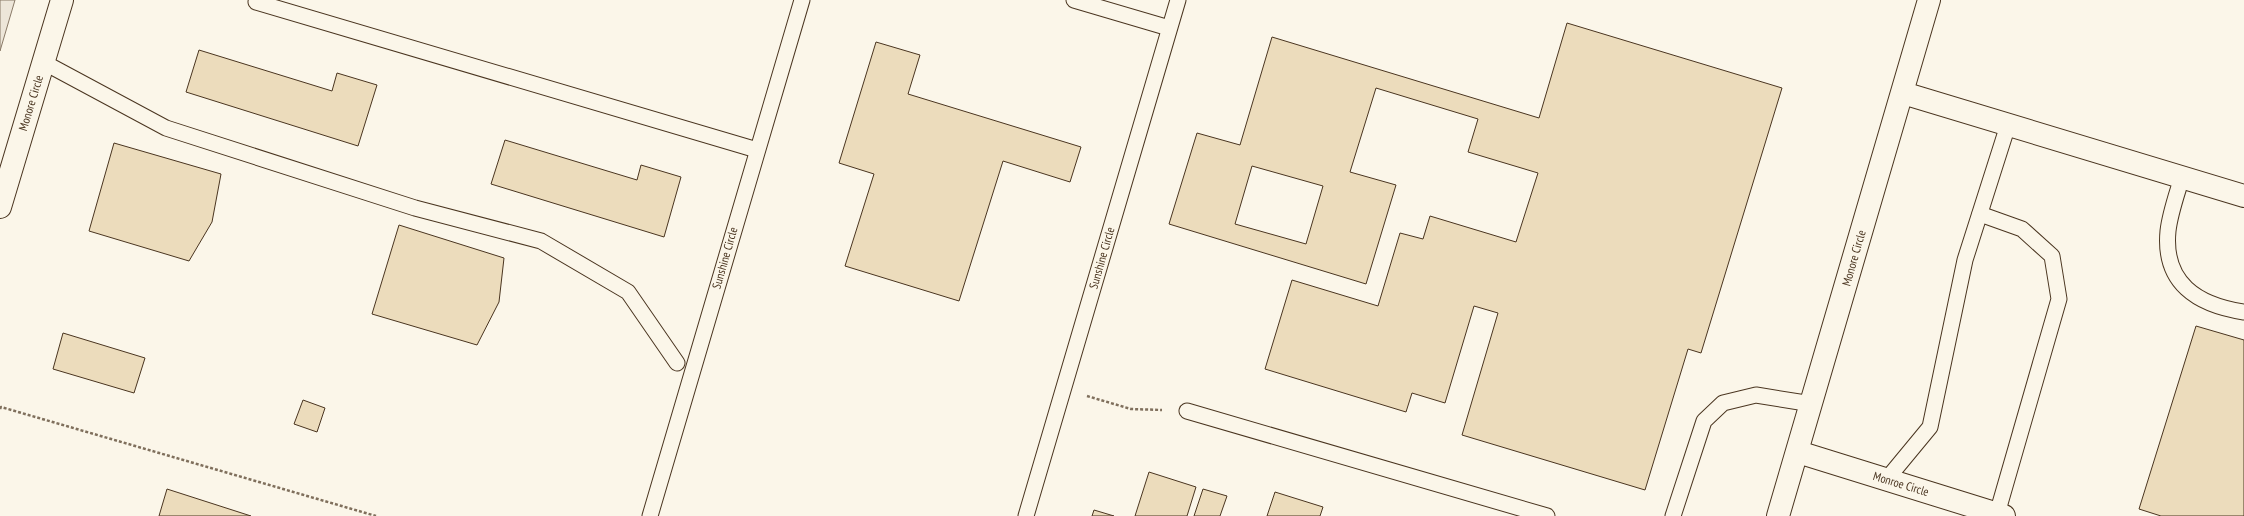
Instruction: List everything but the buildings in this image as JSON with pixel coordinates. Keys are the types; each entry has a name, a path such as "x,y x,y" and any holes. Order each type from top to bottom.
{"street":[{"name":"Monore Circle","path":"0,207 62,0"},
{"name":"Monore Circle","path":"1778,516 1798,452 1929,0"},
{"path":"1903,93 2244,196"},
{"name":"Monroe Circle","path":"1798,452 2001,515"}],"lane":[{"name":"Sunshine Circle","path":"650,516 756,150 802,0"},
{"path":"1074,0 1169,28"},
{"name":"Sunshine Circle","path":"1026,516 1178,0"},
{"path":"254,1 756,150"},
{"path":"44,62 166,128 415,208 542,241 628,292 677,363"},
{"path":"1887,479 1930,427 1966,260 2008,125"},
{"path":"2182,177 2168,230 2168,255 2179,281 2202,301 2244,312"},
{"path":"1980,214 2022,229 2052,256 2059,299 2001,515"},
{"path":"1673,516 1704,421 1723,403 1756,396 1812,404"},
{"path":"1187,411 1548,516"}],"path":[{"path":"1064,390 1131,409 1187,411"},
{"path":"0,409 1,407 376,516"}],"shaded area":[{"path":"0,0 15,0 0,51"}]}
